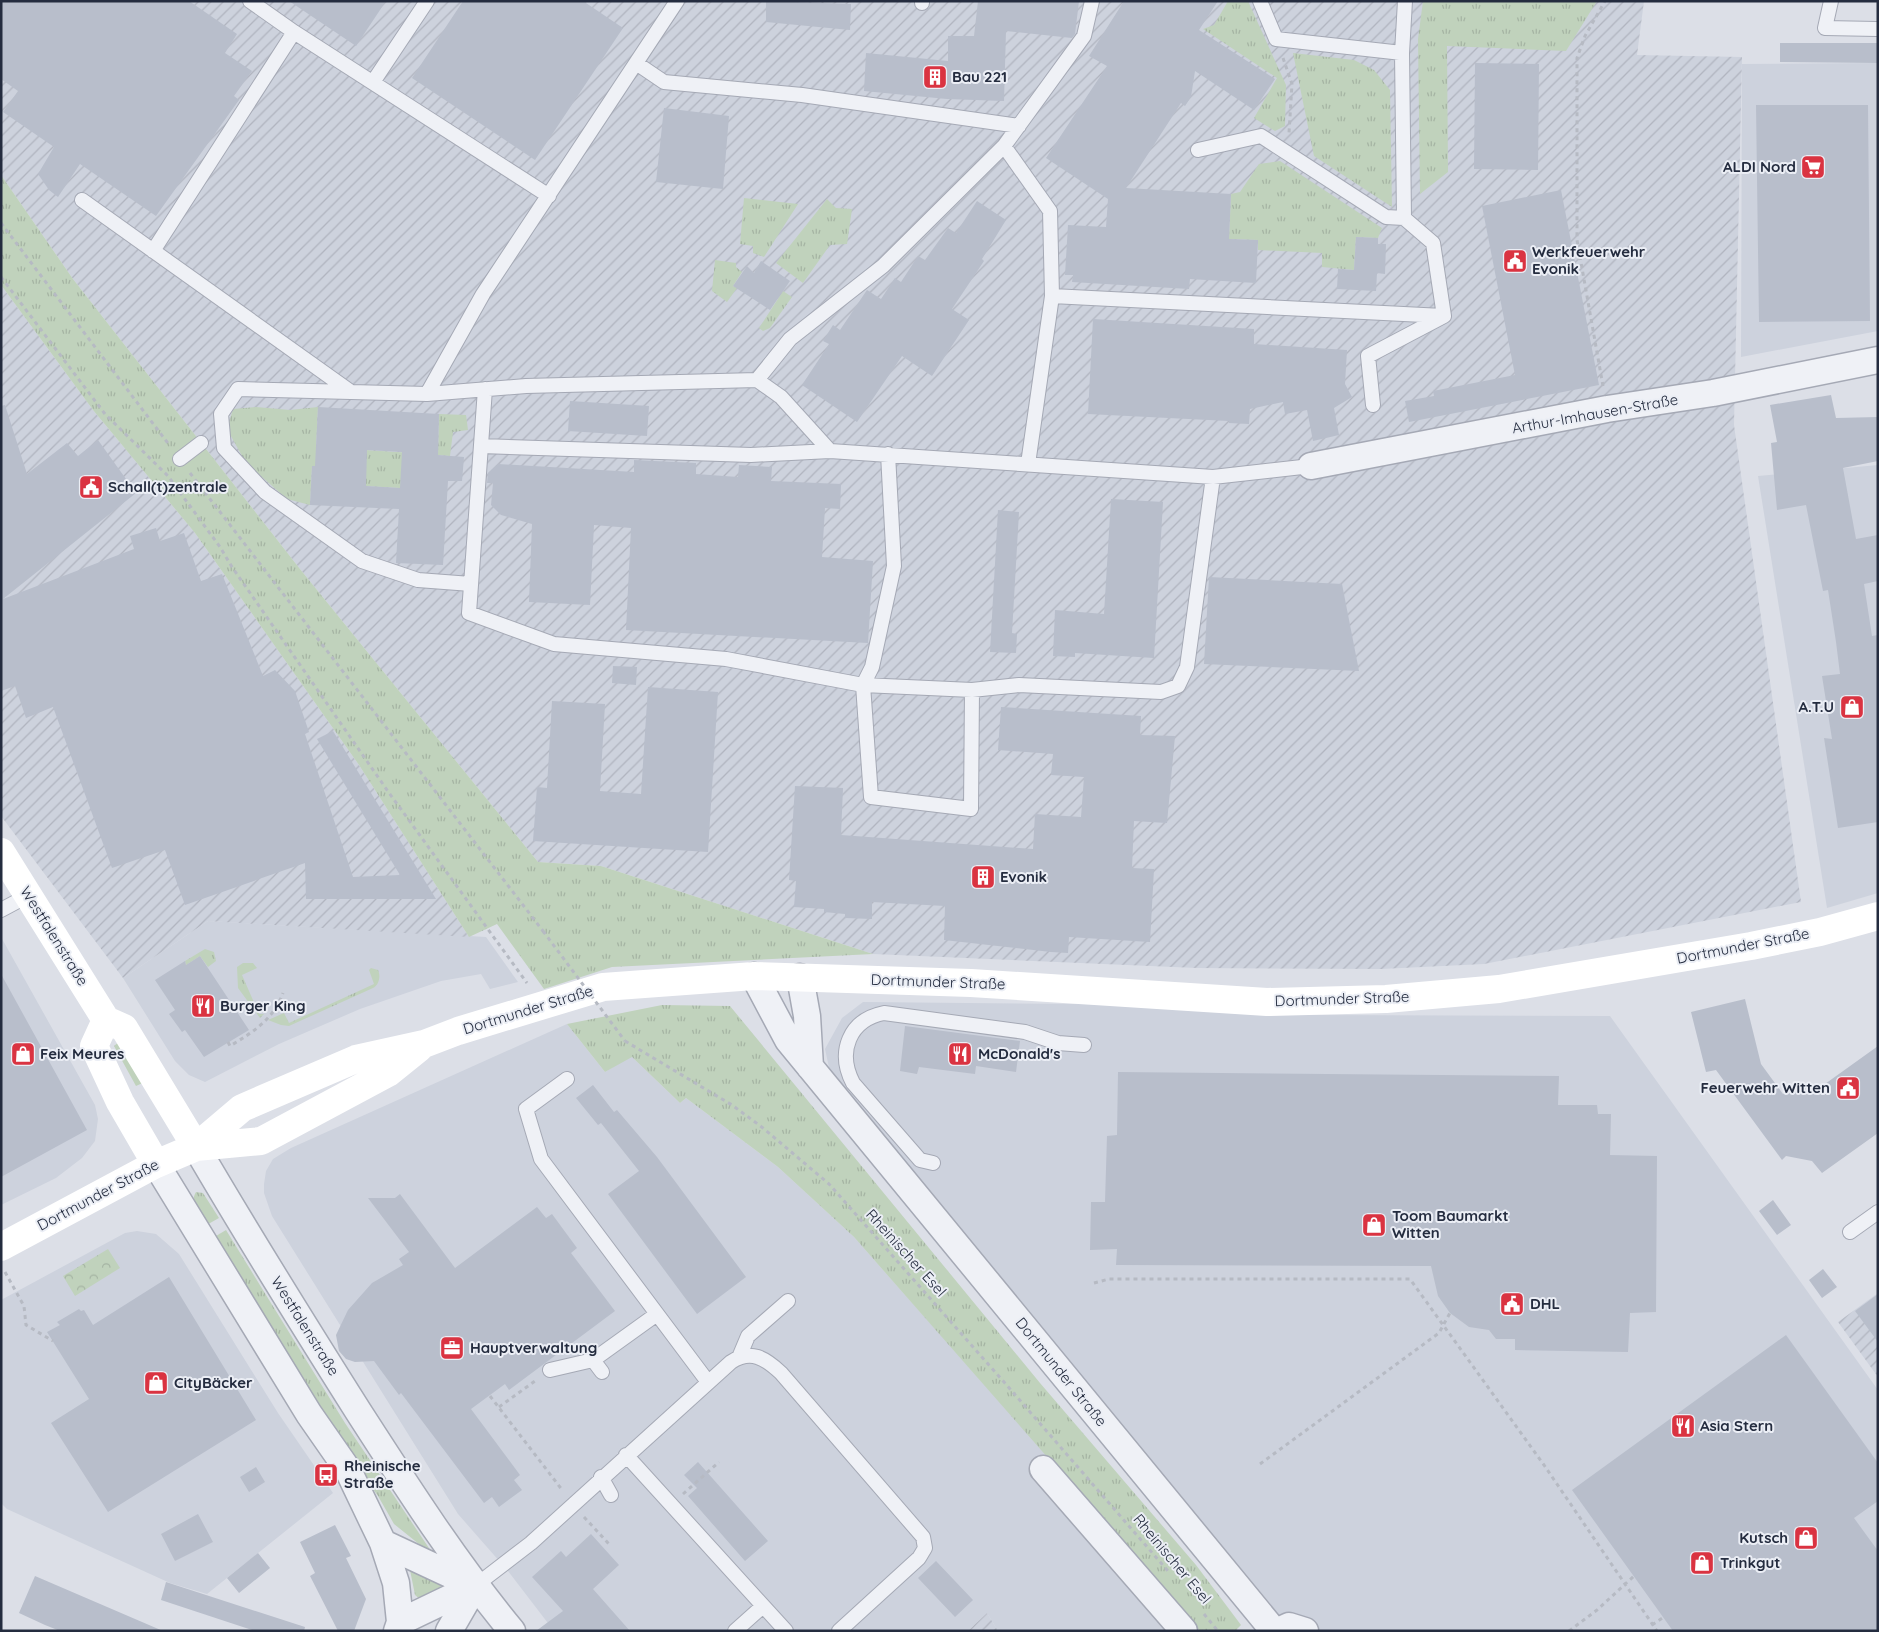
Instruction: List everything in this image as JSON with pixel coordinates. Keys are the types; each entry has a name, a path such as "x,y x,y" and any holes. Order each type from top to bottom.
{"main road":[{"name":"Westfalenstraße","path":"1,852 106,1020 124,1028 196,1147"},
{"name":"Dortmunder Straße","path":"1,1247 156,1164 196,1147 242,1108 356,1058 424,1044 458,1030 603,987 754,976 988,984 1267,1002 1386,999 1499,989 1537,983 1751,946 1820,932 1878,916"},
{"path":"106,1020 94,1046 120,1102 156,1164"},
{"name":"Dortmunder Straße","path":"196,1147 261,1141 388,1073 424,1044"}],"street":[{"name":"Arthur-Imhausen-Straße","path":"1311,466 1607,409 1713,393 1878,360"},
{"name":"Dortmunder Straße","path":"754,976 788,1040 1274,1631"},
{"path":"800,977 807,1016 810,1067"},
{"name":"Westfalenstraße","path":"196,1147 311,1337 423,1511 475,1586 512,1631"},
{"path":"156,1164 309,1414 348,1470 383,1543 396,1583 399,1627 475,1586"},
{"path":"1043,1469 1184,1631"},
{"path":"383,1543 475,1586"},
{"path":"449,1631 475,1586"},
{"path":"1278,1631 1290,1626 1305,1631"}],"lane":[{"path":"250,1 294,32 549,196"},
{"path":"373,82 427,1"},
{"path":"427,394 483,294 677,1"},
{"path":"757,380 790,339 883,266 1004,146 1084,36 1092,1"},
{"path":"1260,1 1276,39 1402,53"},
{"path":"1404,218 1402,53 1405,1"},
{"path":"1831,1 1825,28 1878,28"},
{"path":"154,251 294,32"},
{"path":"636,63 664,82 802,95 1018,126"},
{"path":"1198,150 1261,136 1386,217 1404,218 1433,243 1444,316"},
{"path":"1004,146 1050,211 1052,296 1028,464"},
{"path":"82,200 351,392"},
{"path":"1052,296 1444,316"},
{"path":"1373,405 1368,356 1444,316"},
{"path":"471,584 418,580 362,561 265,492 224,448 220,414 238,389 427,394 485,389 757,380 781,397 830,451"},
{"path":"485,389 469,613 554,644 726,659 863,684 972,690 1019,685 1161,692 1178,686 1187,667 1213,477"},
{"path":"180,459 201,443"},
{"path":"481,446 750,455 830,451 1213,477 1311,466"},
{"path":"888,454 894,566 872,667 863,684 872,797 971,809 972,690"},
{"path":"1,910 29,895"},
{"path":"933,1163 920,1160 853,1083 849,1075 845,1065 847,1046 851,1036 864,1020 884,1013 1025,1032 1058,1043 1084,1045"},
{"path":"567,1079 526,1109 541,1160 708,1382"},
{"path":"1850,1232 1878,1212"},
{"path":"475,1586 531,1543 572,1503 740,1355 748,1336 788,1301"},
{"path":"550,1370 593,1360 657,1314"},
{"path":"740,1355 764,1359 781,1373 923,1537 925,1548 919,1558 839,1631"},
{"path":"593,1360 602,1372"},
{"path":"626,1455 786,1631"},
{"path":"601,1477 611,1495"},
{"path":"735,1631 763,1606"}],"path":[{"path":"1605,1 1586,36 1577,58 1577,240 1607,409"},
{"path":"1276,39 1292,84 1287,153"},
{"name":"Rheinischer Esel","path":"1,223 543,931 625,1041 732,1105 763,1128 829,1184 1011,1389 1174,1578"},
{"path":"1,276 105,414 168,476 220,547 387,790 542,1005"},
{"path":"228,1042 230,1046 255,1031 277,1009 283,993"},
{"path":"1,1264 24,1306 26,1325 53,1342"},
{"path":"1094,1283 1109,1278 1410,1279 1544,1465 1657,1631"},
{"path":"1260,1464 1440,1333 1450,1313"},
{"path":"499,1407 550,1370"},
{"path":"490,1396 572,1503 609,1544"},
{"path":"672,1504 718,1462"},
{"path":"1569,1631 1597,1610 1634,1576"},
{"name":"Rheinischer Esel","path":"1199,1608 1218,1631"},
{"path":"1652,1625 1664,1617"}],"shaded area":[{"path":"1,1 1644,1 1637,55 1742,57 1734,425 1801,902 1484,964 1381,969 1197,968 873,954 601,866 538,862 300,569 73,279 1,175"},
{"name":"ALDI Nord","path":"1878,63 1878,331 1741,357 1742,64"},
{"path":"1,285 93,410 195,533 359,765 469,937 208,921 123,978 1,816"},
{"path":"1878,465 1878,893 1827,908 1758,476"},
{"path":"208,921 486,937 518,982 490,989 481,974 441,981 360,1009 279,1044 205,1082 189,1075 175,1061 123,978"},
{"path":"1,937 95,1105 98,1119 95,1141 82,1158 56,1178 1,1205"},
{"path":"863,1002 1183,1005 1311,1015 1610,1016 1878,1390 1878,1631 1293,1631 833,1086 825,1049 842,1018"},
{"path":"567,1024 605,1072 631,1056 680,1103 686,1098 778,1167 854,1237 1162,1586 1172,1631 998,1631 987,1613 968,1631 554,1631 508,1571 458,1514 272,1216 264,1193 264,1184 266,1171 273,1159 291,1148"},
{"path":"137,1231 156,1234 179,1254 278,1413 333,1493 207,1594 170,1583 7,1509 1,1503 1,1300 125,1233"},
{"path":"1878,1293 1878,1377 1838,1322"},
{"path":"987,1613 998,1631 968,1631 971,1628"}],"green space":[{"path":"1228,1 1248,1 1286,85 1285,126 1275,131 1254,118 1277,78 1203,29 1214,25"},
{"path":"1423,1 1597,1 1566,51 1447,46 1448,172 1420,194 1418,39"},
{"path":"1293,53 1354,60 1374,70 1390,90 1392,207 1314,156"},
{"path":"1280,161 1382,228 1378,238 1356,237 1354,270 1322,267 1322,253 1258,250 1258,240 1229,239 1231,194 1240,192 1259,164"},
{"path":"1,175 73,279 300,569 538,862 601,866 873,954 612,967 544,989 497,924 469,937 359,765 195,533 93,410 1,285"},
{"path":"744,198 798,204 764,257 753,253 753,246 740,244"},
{"path":"827,199 836,208 852,209 847,244 830,245 803,283 776,263"},
{"path":"715,260 736,263 736,267 742,272 733,286 737,288 727,302 712,291"},
{"path":"783,291 792,297 770,328 763,331 759,328"},
{"path":"256,407 290,410 318,407 316,447 413,453 400,488 366,486 366,468 312,466 310,505 287,499 246,463 227,429 233,409"},
{"path":"439,414 466,415 468,430 453,432 450,456 438,455"},
{"path":"205,949 214,952 216,961 208,967 200,956 186,965 185,961"},
{"path":"243,963 253,963 257,968 242,975 259,1014 264,1014 260,1018 238,988 237,967"},
{"path":"371,968 378,970 379,980 375,987 289,1026 268,1020 284,1013 289,1023 374,984 369,970"},
{"path":"662,1005 730,1006 1040,1383 1196,1565 1241,1625 1235,1631 1200,1631 854,1237 778,1167 686,1098 680,1103 632,1057 605,1072 567,1024"},
{"path":"120,1041 147,1081 136,1086 114,1046"},
{"path":"196,1192 203,1193 219,1218 203,1227 193,1201"},
{"path":"226,1230 345,1423 435,1557 394,1524 378,1496 329,1428 211,1239"},
{"path":"108,1249 120,1268 75,1296 63,1276"},
{"path":"410,1570 440,1581 441,1589 421,1600 415,1595"}],"building":[{"path":"1,1 189,1 237,34 225,53 252,71 234,96 239,100 156,216 80,164 58,197 49,190 38,174 54,147 3,112 18,91 1,79"},
{"path":"289,1 386,1 356,46"},
{"path":"463,1 583,1 623,28 535,160 412,78"},
{"path":"766,1 851,4 850,30 766,22"},
{"path":"978,1 1079,1 1075,34 1072,38 1006,31 1004,101 947,99 864,91 866,53 948,61 948,36 974,36"},
{"path":"1124,1 1218,1 1199,30 1275,79 1254,110 1195,71 1191,97 1185,106 1181,103 1126,188 1231,194 1229,239 1258,240 1256,283 1190,279 1189,289 1072,282 1073,275 1065,275 1068,225 1106,227 1108,199 1046,158 1107,66 1089,56"},
{"path":"1780,43 1878,43 1878,63 1780,62"},
{"path":"1475,63 1539,64 1538,170 1474,169"},
{"name":"ALDI Nord","path":"1756,105 1868,105 1870,321 1759,322"},
{"path":"664,108 729,116 723,189 656,182"},
{"path":"1561,190 1599,385 1409,422 1405,401 1434,396 1433,391 1515,375 1482,206"},
{"path":"977,201 1006,220 982,259 984,261 952,309 969,320 932,376 902,356 857,422 802,385 829,344 823,341 833,325 840,330 867,290 881,299 895,278 901,282 918,256 925,260 948,228 956,233"},
{"path":"1356,237 1378,238 1378,244 1386,244 1385,274 1377,273 1376,291 1337,289 1338,269 1354,270"},
{"path":"761,261 790,281 770,310 733,286 747,266 754,273"},
{"path":"1093,319 1254,329 1254,344 1347,350 1345,384 1352,397 1334,408 1339,435 1313,441 1307,410 1285,414 1283,402 1250,409 1249,424 1229,423 1229,421 1088,414"},
{"path":"1831,395 1836,418 1878,417 1878,461 1843,468 1856,539 1878,535 1878,581 1864,584 1872,636 1878,635 1878,822 1838,828 1824,738 1832,739 1822,676 1840,674 1828,590 1823,591 1806,505 1777,510 1771,443 1777,442 1770,405"},
{"path":"570,401 649,406 647,436 568,431"},
{"path":"5,405 27,474 67,443 78,456 98,440 136,493 3,599 134,549 130,536 156,528 160,541 184,533 201,581 222,574 263,676 275,670 295,691 309,732 305,734 353,877 400,875 317,739 333,731 436,899 306,899 305,863 185,905 165,850 112,868 53,707 26,718 15,686 1,691 1,406"},
{"path":"318,407 439,414 438,455 464,457 462,481 448,481 443,565 396,563 399,509 310,505 312,466 315,466","holes":["367,450 402,452 400,488 366,486"]},
{"path":"634,460 696,463 696,474 738,477 739,465 772,467 771,481 841,484 840,509 825,508 822,557 873,561 868,643 626,630 631,528 594,525 590,605 529,602 532,524 501,515 491,505 493,483 487,483 488,473 498,464 634,472"},
{"path":"1111,499 1163,502 1154,658 1075,653 1075,657 1053,656 1055,610 1104,614"},
{"path":"998,510 1019,512 1012,633 1017,634 1016,653 990,652"},
{"path":"1209,577 1342,584 1359,671 1204,664"},
{"path":"613,666 637,667 636,685 612,683"},
{"path":"648,687 718,692 708,852 533,841 537,787 547,788 552,701 605,704 600,791 641,794"},
{"path":"1001,707 1141,716 1140,735 1175,736 1167,823 1134,821 1132,868 1154,869 1150,942 1069,937 1068,953 1051,952 944,940 945,906 872,902 872,919 845,918 845,914 824,912 824,909 794,907 796,881 789,880 795,786 843,788 841,835 1033,849 1035,814 1081,817 1084,777 1051,775 1053,754 998,750"},
{"name":"Burger King","path":"200,956 249,1030 204,1057 185,1030 182,1032 169,1014 175,1010 155,980 185,961 186,965"},
{"name":"Feix Meures","path":"1,974 87,1130 1,1177"},
{"name":"Feuerwehr Witten","path":"1745,999 1761,1064 1783,1094 1795,1085 1818,1089 1878,1046 1878,1133 1822,1173 1812,1161 1786,1156 1782,1160 1716,1070 1706,1072 1691,1012"},
{"name":"McDonald's","path":"905,1026 1020,1041 1016,1072 976,1066 975,1074 919,1067 917,1074 900,1071"},
{"name":"Toom Baumarkt Witten","path":"1118,1072 1559,1076 1558,1105 1597,1105 1598,1114 1611,1114 1610,1155 1657,1156 1656,1312 1630,1313 1628,1352 1515,1350 1515,1339 1496,1339 1489,1330 1469,1327 1450,1313 1438,1296 1431,1266 1116,1265 1117,1249 1090,1250 1091,1202 1105,1202 1107,1136 1117,1135"},
{"path":"593,1085 614,1112 617,1110 657,1157 746,1277 697,1314 608,1194 639,1171 601,1123 598,1125 576,1098"},
{"name":"Hauptverwaltung","path":"400,1194 455,1268 537,1207 546,1218 552,1214 577,1248 571,1253 615,1311 509,1390 505,1384 471,1409 520,1475 514,1480 522,1490 499,1507 492,1497 484,1503 401,1393 399,1395 374,1361 355,1362 346,1359 339,1351 336,1335 348,1310 372,1283 403,1265 399,1259 409,1252 368,1198 395,1198"},
{"path":"1773,1200 1791,1225 1777,1235 1759,1211"},
{"path":"1823,1269 1837,1287 1822,1298 1809,1280"},
{"name":"CityBäcker","path":"169,1277 256,1420 108,1512 51,1423 89,1399 47,1332 60,1325 57,1322 79,1309 81,1311 84,1310 93,1325"},
{"path":"1878,1294 1878,1342 1855,1311"},
{"path":"1786,1335 1878,1463 1878,1501 1854,1518 1878,1551 1878,1631 1673,1631 1572,1490"},
{"path":"698,1462 768,1541 745,1561 688,1496 697,1488 684,1475"},
{"path":"256,1467 265,1482 249,1492 240,1477"},
{"path":"198,1514 213,1542 175,1561 161,1534"},
{"path":"335,1525 351,1556 346,1558 366,1599 354,1631 338,1631 310,1576 315,1573 300,1542"},
{"path":"591,1534 619,1565 593,1589 630,1631 536,1631 563,1611 532,1577 561,1551 566,1557"},
{"path":"258,1553 270,1568 239,1593 227,1578"},
{"path":"936,1561 973,1600 955,1617 918,1578"},
{"path":"35,1576 163,1631 60,1631 45,1625 19,1613"},
{"path":"166,1582 305,1627 304,1631 255,1631 161,1600"}],"place":[{"name":"Bau 221","path":"935,77"},
{"name":"ALDI Nord","path":"1813,167"},
{"name":"Werkfeuerwehr Evonik","path":"1515,261"},
{"name":"Schall(t)zentrale","path":"91,487"},
{"name":"A.T.U","path":"1852,707"},
{"name":"Evonik","path":"983,877"},
{"name":"Burger King","path":"203,1006"},
{"name":"Feix Meures","path":"23,1054"},
{"name":"McDonald's","path":"960,1054"},
{"name":"Feuerwehr Witten","path":"1848,1088"},
{"name":"Toom Baumarkt Witten","path":"1374,1225"},
{"name":"DHL","path":"1512,1304"},
{"name":"Hauptverwaltung","path":"452,1348"},
{"name":"CityBäcker","path":"156,1383"},
{"name":"Asia Stern","path":"1683,1426"},
{"name":"Rheinische Straße","path":"326,1475"},
{"name":"Kutsch","path":"1806,1538"},
{"name":"Trinkgut","path":"1702,1563"}]}
